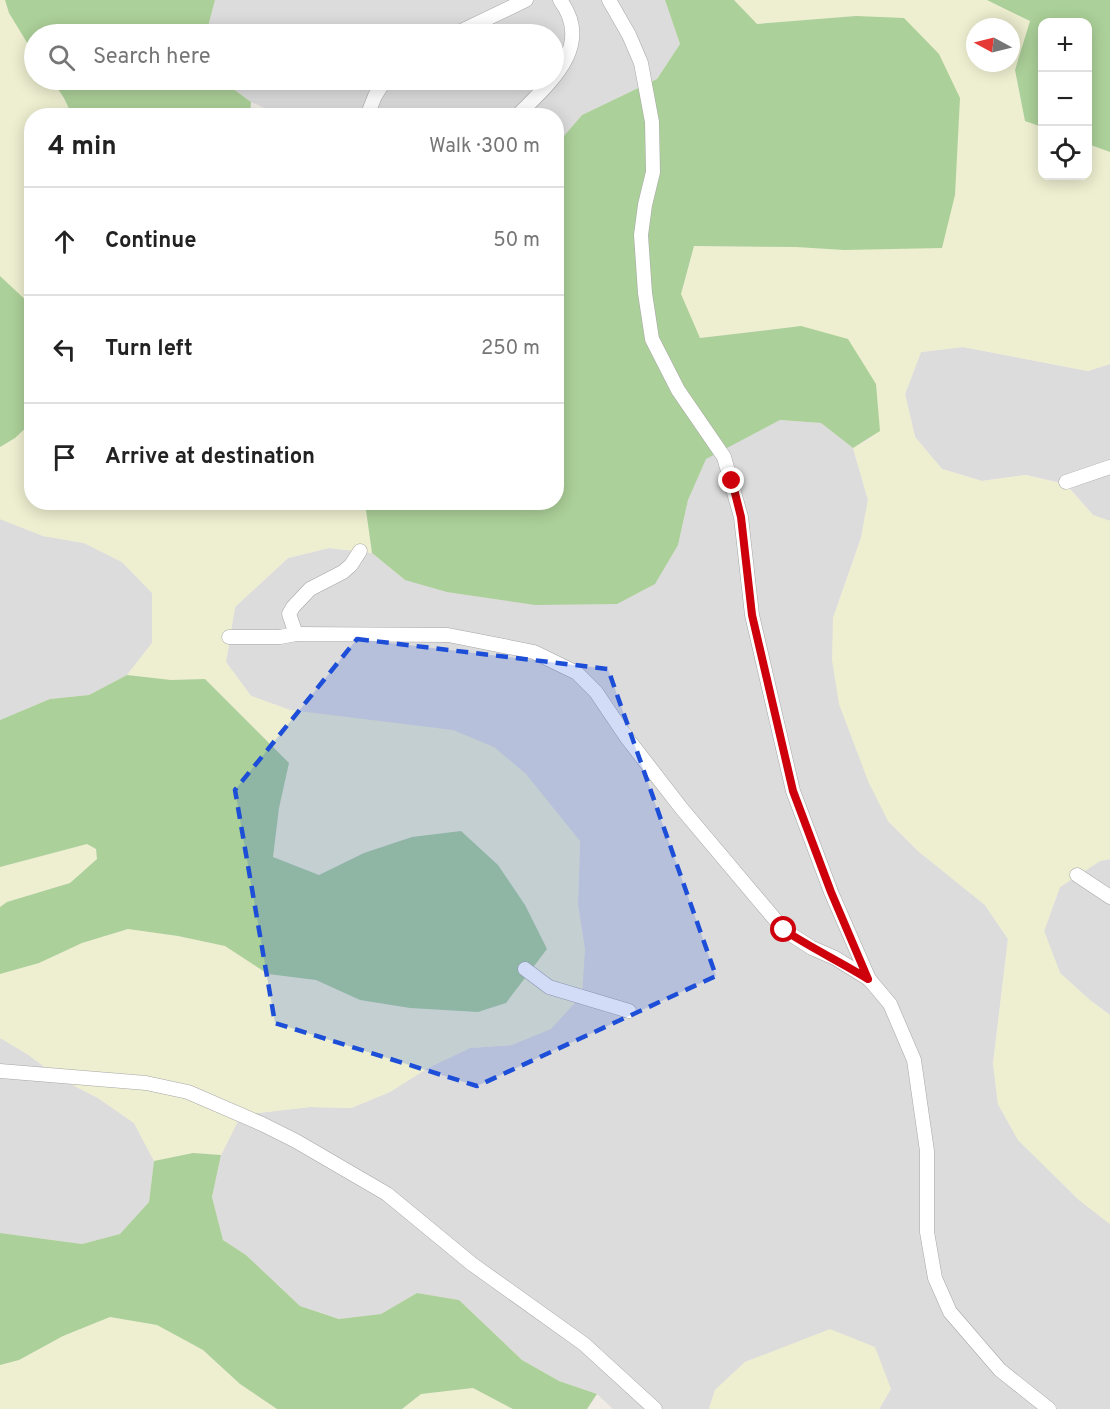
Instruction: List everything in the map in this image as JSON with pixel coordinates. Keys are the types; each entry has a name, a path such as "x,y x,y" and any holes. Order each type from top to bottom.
{"street":[{"path":"476,24 526,0"},
{"path":"560,0 568,11 572,37 568,58 564,64"},
{"path":"609,0 629,34 642,63 652,122 653,172 641,235 645,293 652,339 678,390 724,457 741,517 752,615 793,791 831,892 868,979"},
{"path":"370,108 379,90"},
{"path":"525,108 543,90"},
{"path":"1066,482 1110,467"},
{"path":"296,633 289,614 293,607 310,589 343,572 351,565 360,551"},
{"path":"229,637 280,637 296,633 448,635 534,652 577,673 596,692 627,738 682,809 784,930 868,979 890,1004 914,1060 927,1151 927,1232 935,1278 950,1312 1000,1370 1048,1409"},
{"path":"1077,875 1110,897"},
{"path":"525,969 549,987 629,1011"},
{"path":"0,1071 146,1083 188,1092 296,1141 387,1194 486,1275 584,1344 655,1409"}],"highlighted area":[{"path":"357,639 608,669 716,976 477,1086 275,1023 235,790"}],"shaded area":[{"path":"215,0 665,0 680,44 657,79 582,115 564,136 564,108 265,108 251,102 235,90 564,90 564,24 209,24"},
{"path":"963,347 1088,371 1110,364 1110,521 1093,515 1066,484 1026,475 982,481 942,469 915,437 905,394 921,352"},
{"path":"780,420 821,423 853,448 868,500 861,538 833,618 888,821 918,851 985,905 1008,939 993,1064 998,1104 1018,1140 1079,1200 1110,1224 1110,1409 879,1409 891,1389 784,1348 745,1362 715,1390 709,1409 613,1409 597,1394 559,1381 522,1360 459,1300 417,1293 381,1314 340,1319 300,1306 246,1255 223,1240 212,1197 221,1155 241,1115 310,1107 351,1108 390,1092 428,1068 470,1048 512,1045 585,950 578,905 580,841 290,710 251,696 226,662 235,607 288,558 329,548 372,553 405,580 678,545 688,500 705,459"},
{"path":"0,519 43,536 84,543 122,562 152,593 152,643 127,675 89,695 50,699 0,720"},
{"path":"1110,859 1110,1015 1060,973 1044,931 1060,887 1100,861"},
{"path":"0,1038 61,1079 98,1098 134,1123 154,1161 149,1202 121,1234 82,1244 0,1233"}],"green space":[{"path":"0,0 5,0 9,13 24,38 24,90 59,90 69,108 24,108 24,299 0,276"},
{"path":"5,0 215,0 209,24 24,24 24,38 9,13"},
{"path":"665,0 734,0 757,24 856,16 904,18 939,54 960,98 955,195 942,248 844,250 694,246 681,294 700,338 801,326 848,339 876,384 880,431 853,448 821,423 780,420 706,459 688,500 678,545 655,584 617,604 535,605 447,592 405,580 372,553 366,510 564,510 564,136 582,115 657,79 680,44"},
{"path":"734,0 987,0 1030,21 1020,54 1020,18 966,18 966,72 1015,72 1025,121 1038,126 1038,180 1092,180 1092,145 1110,152 1110,364 1088,371 963,347 921,352 905,394 915,437 942,469 982,481 1026,475 1066,485 1093,515 1110,521 1110,859 1100,861 1060,887 1044,931 1060,973 1110,1015 1110,1224 1079,1200 1018,1140 998,1104 993,1064 1008,939 985,905 918,851 888,821 868,781 839,704 832,660 833,618 861,538 868,500 853,448 872,438 801,326 699,338 681,294 694,246 844,250 856,16 757,24"},
{"path":"987,0 1110,0 1110,152 1092,145 1092,18 1038,18 1038,126 1025,121 1015,72 1020,72 1020,54 1030,21"},
{"path":"59,90 235,90 251,102 251,108 69,108"},
{"path":"0,276 24,298 24,430 0,447"},
{"path":"24,430 24,510 366,510 372,553 329,548 288,558 235,607 226,662 251,696 290,710 453,730 494,747 526,774 580,841 578,905 585,950 582,995 551,1029 512,1045 470,1048 428,1068 390,1092 351,1108 310,1107 241,1115 221,1155 193,1153 154,1161 134,1123 98,1098 61,1079 0,1038 0,974 39,963 82,943 128,929 225,946 268,974 316,979 360,1000 410,1008 478,1012 506,1003 525,905 498,865 461,831 412,837 364,853 319,875 273,857 279,808 289,763 205,679 171,680 127,675 152,643 152,593 122,562 84,543 43,536 0,519 0,447"},
{"path":"127,675 171,680 205,679 289,763 279,808 273,857 319,875 364,853 412,837 461,831 498,865 525,905 547,949 506,1003 478,1012 410,1008 360,1000 316,980 268,974 225,946 128,929 82,943 39,963 0,974 0,907 7,902 70,883 97,859 96,849 87,844 0,867 0,720 50,699 89,695"},
{"path":"87,844 96,849 97,859 70,883 7,902 0,907 0,867"},
{"path":"193,1153 221,1155 212,1197 223,1240 246,1255 300,1306 339,1319 381,1314 417,1293 459,1300 522,1360 559,1381 597,1394 587,1409 513,1409 473,1388 421,1394 402,1409 277,1409 240,1384 203,1350 157,1325 110,1317 63,1336 19,1360 0,1365 0,1233 82,1244 120,1234 149,1202 154,1161"},
{"path":"109,1317 157,1325 203,1350 240,1384 277,1409 0,1409 0,1365 19,1360 63,1336"},
{"path":"830,1329 875,1347 891,1389 879,1409 709,1409 715,1390 745,1362"},
{"path":"473,1388 513,1409 402,1409 421,1394"}],"route":[{"path":"732,481 741,517 752,615 793,791 831,892 868,979 784,930"}]}
